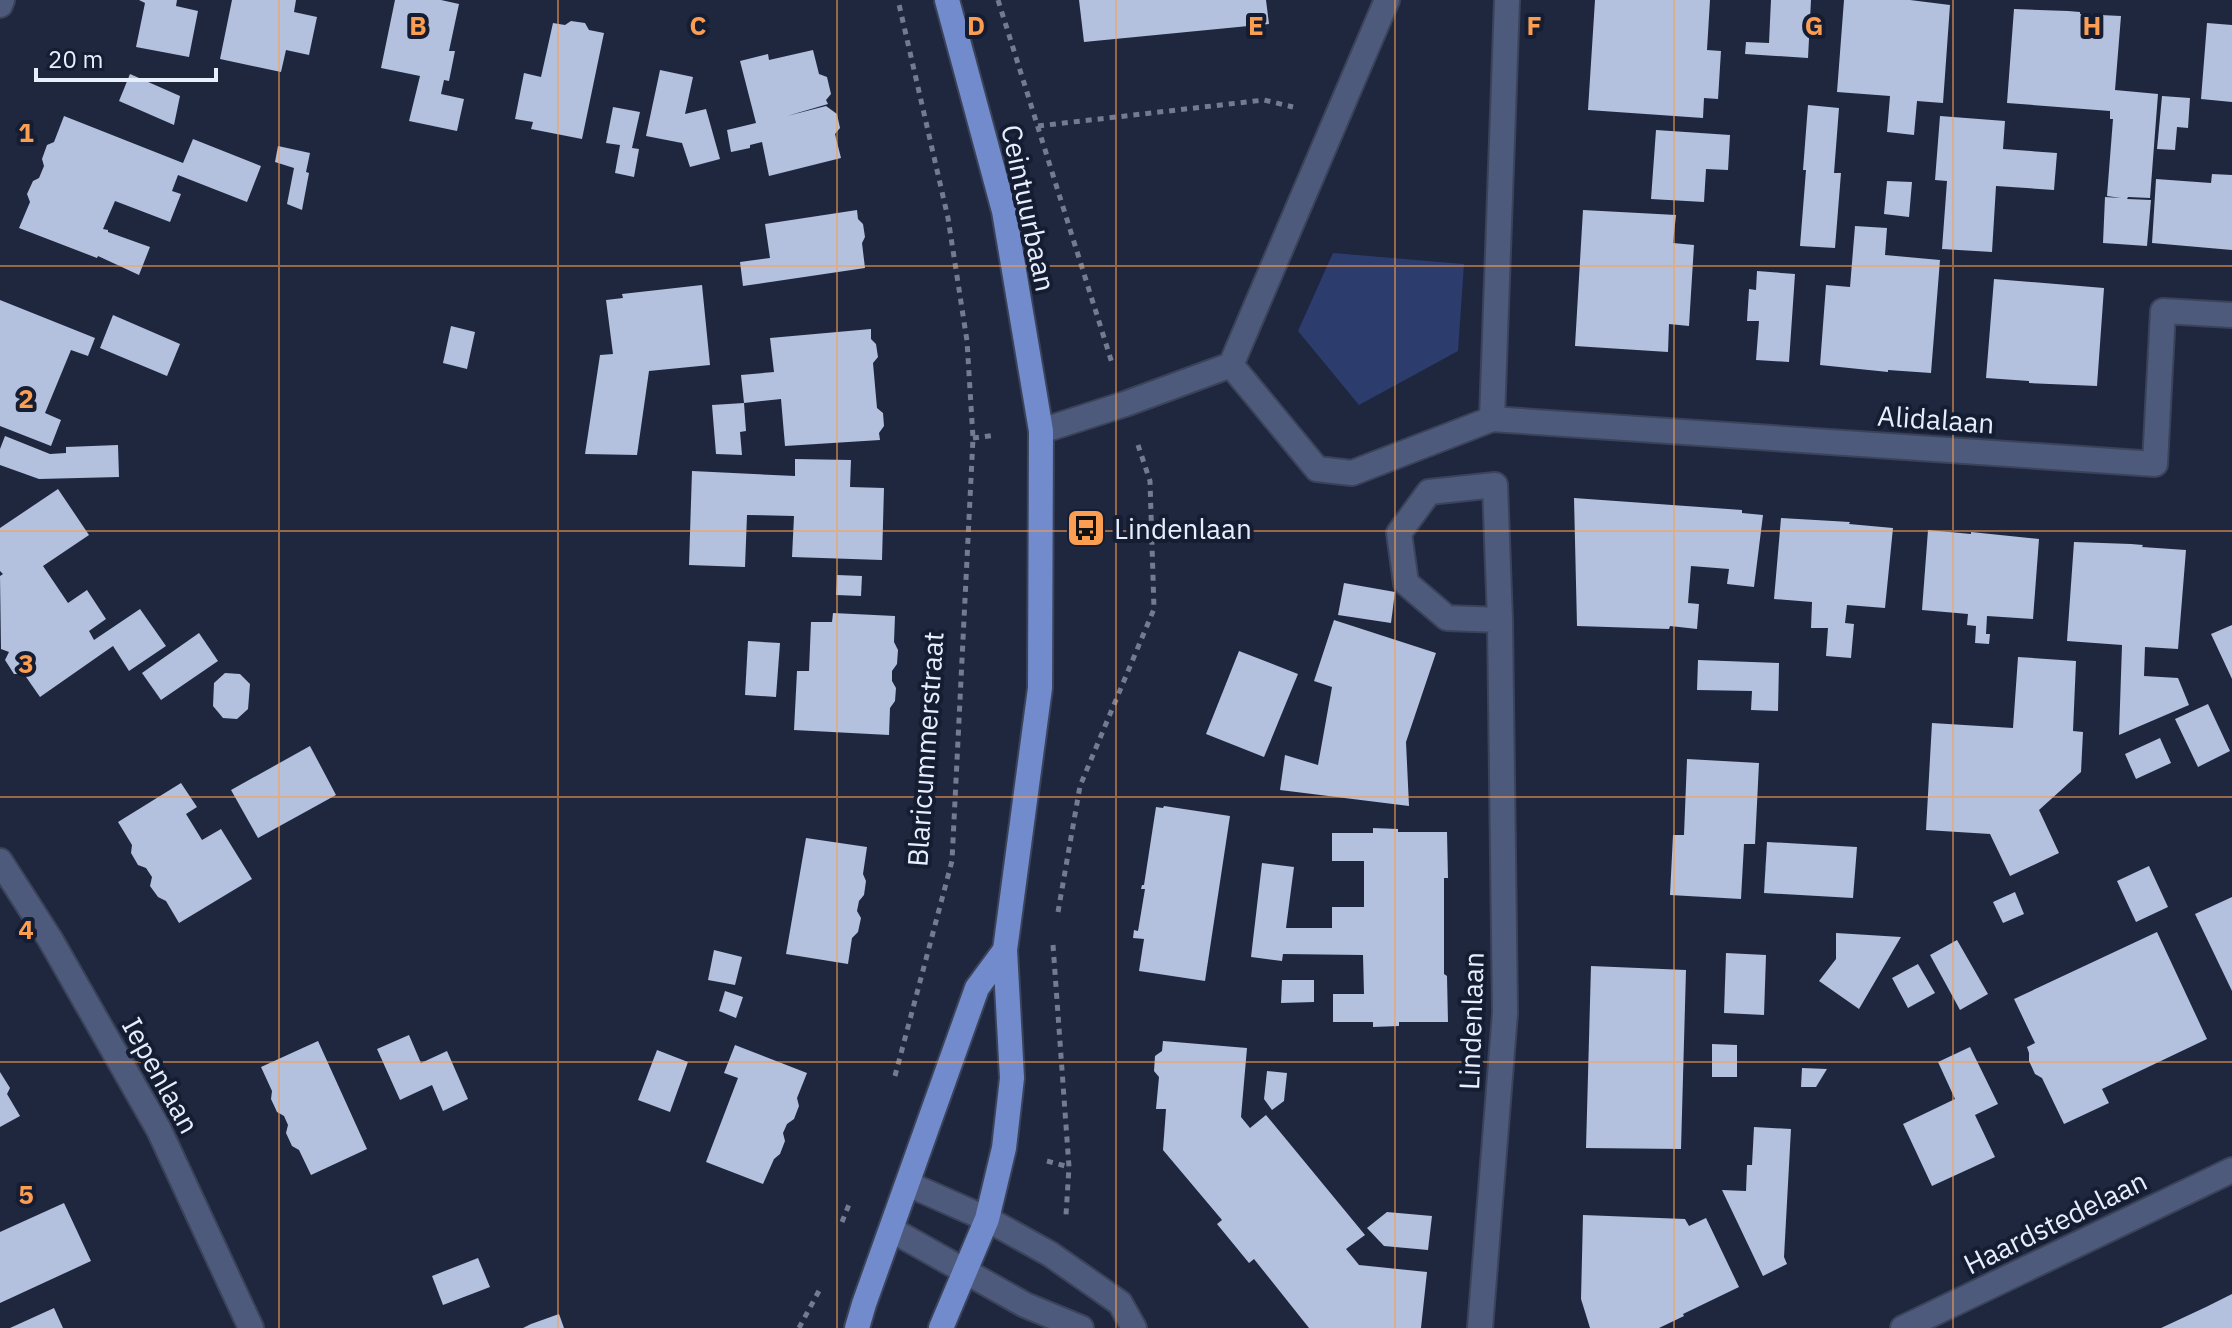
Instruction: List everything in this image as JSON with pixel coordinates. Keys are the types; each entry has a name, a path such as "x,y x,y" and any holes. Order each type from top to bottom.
{"main road":[{"name":"Ceintuurbaan","path":"947,0 1004,211 1041,431"},
{"path":"941,1328 987,1219 1004,1148 1012,1078 1005,950 1040,688 1041,431"},
{"path":"857,1328 977,988 1005,950"}],"street":[{"path":"1041,431 1231,365 1387,0"},
{"path":"1231,365 1317,469 1352,473 1492,419 1507,0"},
{"name":"Alidalaan","path":"1492,419 2155,464 2163,311 2232,315"},
{"name":"Lindenlaan","path":"1480,1328 1505,1013 1500,620 1495,485 1429,492 1399,533 1406,583 1447,618 1500,620"},
{"name":"Iepenlaan","path":"0,861 50,939 159,1130 251,1328"},
{"name":"Haardstedelaan","path":"1903,1328 2232,1170"},
{"path":"908,1184 987,1219 1050,1254 1120,1303 1134,1328"},
{"path":"892,1230 1025,1305 1081,1328"}],"path":[{"name":"Blaricummerstraat","path":"892,1086 952,861 973,438 967,341 948,218 898,0"},
{"name":"Ceintuurbaan","path":"998,0 1125,404"},
{"path":"1038,126 1264,100 1337,117"},
{"path":"1056,926 1080,786 1154,609 1150,481 1125,404"},
{"path":"1050,1254 1066,1221 1069,1167 1053,941"},
{"path":"841,1226 851,1198"},
{"path":"799,1328 825,1280"}],"shaded area":[{"path":"1333,253 1464,264 1458,351 1359,405 1298,331"}],"building":[{"path":"139,0 177,0 176,6 198,11 189,57 136,47 145,3"},
{"path":"232,0 296,0 294,12 317,17 309,55 286,50 281,72 220,59"},
{"path":"395,0 441,0 459,4 449,51 455,51 449,81 444,80 441,94 464,99 457,131 409,121 420,76 381,68"},
{"path":"1079,0 1266,0 1269,24 1084,42"},
{"path":"1595,0 1710,0 1707,50 1721,51 1718,99 1704,98 1703,118 1588,110"},
{"path":"1771,0 1811,0 1808,58 1745,54 1746,42 1769,43"},
{"path":"1844,0 1910,0 1950,5 1943,103 1917,101 1914,135 1887,132 1890,96 1837,92"},
{"path":"2014,9 2121,16 2115,90 2158,94 2150,198 2127,199 2151,200 2147,246 2103,243 2105,197 2121,198 2107,196 2113,119 2110,119 2110,111 2007,103"},
{"path":"571,21 585,23 589,30 604,33 582,139 531,129 533,122 515,119 524,73 541,77 553,23 565,25"},
{"path":"2207,23 2232,25 2232,102 2201,99"},
{"path":"813,50 819,74 827,77 831,94 826,100 828,104 787,116 826,106 837,114 840,128 835,134 841,158 769,176 762,142 731,152 727,130 756,123 740,61 768,54 769,60"},
{"path":"660,70 693,77 685,114 706,109 720,159 690,167 682,143 646,136"},
{"path":"130,74 180,96 174,125 119,101"},
{"path":"2162,96 2190,98 2188,128 2177,127 2175,150 2157,149"},
{"path":"1808,105 1839,108 1834,173 1841,173 1835,248 1800,246"},
{"path":"613,107 640,112 632,148 639,149 634,177 615,173 620,145 606,143"},
{"path":"64,116 183,163 193,139 261,166 247,202 178,175 172,191 181,194 170,222 115,201 103,229 150,247 139,275 98,256 19,228 30,202 27,194 33,181 39,178 47,145 54,142"},
{"path":"1940,116 2005,121 2003,149 2057,153 2054,190 1996,186 1992,252 1942,249 1947,181 1935,180"},
{"path":"1656,130 1730,135 1728,170 1706,169 1704,202 1651,199"},
{"path":"278,146 310,153 302,210 287,204 294,168 275,162"},
{"path":"2212,174 2232,175 2232,250 2152,243 2156,179 2211,183"},
{"path":"1887,181 1912,182 1909,217 1884,214"},
{"path":"857,210 865,237 862,243 865,268 743,286 740,262 770,258 765,224"},
{"path":"1583,210 1676,215 1673,243 1694,245 1689,326 1669,324 1668,352 1575,346"},
{"path":"1855,226 1887,228 1885,255 1940,260 1931,373 1820,365 1826,285 1850,287"},
{"path":"1757,271 1795,274 1789,362 1756,360 1759,321 1747,321 1749,289 1756,290"},
{"path":"1994,279 2104,288 2097,386 1986,378"},
{"path":"702,285 710,365 649,371 637,455 585,454 600,355 613,354 606,300 623,298 622,294"},
{"path":"0,300 95,338 88,356 71,350 45,413 61,420 51,446 0,426"},
{"path":"113,315 180,344 167,376 100,348"},
{"path":"451,326 475,332 467,369 443,363"},
{"path":"871,329 871,339 876,344 878,357 873,363 877,408 883,413 884,426 879,433 880,440 785,446 781,399 744,403 741,375 774,372 770,338"},
{"path":"744,403 746,431 740,432 742,455 716,454 712,405"},
{"path":"5,436 50,454 66,453 66,447 118,445 119,477 39,479 0,465 0,449"},
{"path":"795,459 851,460 850,487 884,488 882,560 792,557 794,516 747,515 745,567 689,565 692,471 795,476"},
{"path":"58,489 89,535 43,566 68,603 87,590 106,619 89,631 94,640 140,609 166,646 129,671 113,646 40,697 24,674 14,674 5,660 9,652 1,649 0,576 3,574 0,571 0,528"},
{"path":"1574,498 1742,510 1742,513 1763,515 1754,587 1727,584 1729,569 1691,566 1688,603 1699,604 1697,629 1577,626"},
{"path":"1781,518 1893,528 1885,608 1847,605 1845,623 1854,624 1851,658 1826,656 1828,628 1811,628 1812,602 1774,599"},
{"path":"1928,530 2039,539 2033,619 1987,616 1989,644 1975,643 1976,626 1967,625 1968,614 1922,610"},
{"path":"2074,542 2186,550 2178,649 2145,647 2144,676 2178,678 2189,705 2119,735 2122,645 2067,641"},
{"path":"837,575 862,576 861,596 836,595"},
{"path":"1344,583 1395,592 1391,623 1338,615"},
{"path":"833,613 895,616 894,642 898,650 897,664 892,671 896,688 895,701 890,708 889,735 794,730 797,671 809,671 811,622 832,622"},
{"path":"1334,620 1436,653 1406,742 1409,806 1280,790 1285,755 1318,765 1332,687 1314,681"},
{"path":"2232,625 2232,679 2211,634"},
{"path":"199,633 218,661 161,700 142,673"},
{"path":"748,641 780,643 776,697 745,695"},
{"path":"1239,651 1298,674 1264,757 1206,734"},
{"path":"2018,657 2076,661 2073,731 2083,732 2081,772 2039,810 2059,853 2010,876 1990,834 1926,830 1932,723 2013,728"},
{"path":"1698,660 1779,663 1778,711 1751,710 1752,691 1697,690"},
{"path":"225,673 240,674 250,684 248,709 237,719 223,718 213,706 214,683"},
{"path":"2208,704 2230,751 2198,767 2175,719"},
{"path":"2160,738 2171,763 2136,779 2125,754"},
{"path":"310,746 336,795 258,838 231,790"},
{"path":"1687,759 1759,763 1755,844 1744,844 1741,899 1670,895 1673,835 1684,835"},
{"path":"181,783 197,807 186,814 202,840 221,829 252,879 179,923 166,901 158,897 150,886 152,877 146,868 138,865 131,853 132,845 118,822"},
{"path":"1156,807 1230,816 1205,981 1139,971 1144,939 1133,938 1134,930 1138,931 1145,889 1141,889"},
{"path":"1373,828 1398,829 1398,832 1447,832 1444,974 1447,976 1448,1022 1399,1022 1399,1026 1373,1027 1373,1022 1333,1022 1333,994 1364,994 1363,955 1283,954 1282,961 1251,957 1262,863 1294,867 1286,928 1332,928 1332,907 1364,907 1364,861 1332,861 1332,833 1373,833"},
{"path":"806,838 867,847 864,895 857,911 861,918 858,932 852,938 848,964 786,954"},
{"path":"1767,842 1857,847 1853,898 1764,893"},
{"path":"2149,866 2168,907 2136,922 2117,881"},
{"path":"2015,892 2024,914 2003,923 1993,902"},
{"path":"2232,897 2232,991 2195,914"},
{"path":"2157,932 2207,1039 2102,1089 2109,1103 2064,1124 2042,1078 2035,1074 2029,1061 2027,1047 2035,1043 2014,999"},
{"path":"1836,933 1901,937 1859,1009 1819,981 1836,959"},
{"path":"1957,940 1988,994 1960,1010 1930,955"},
{"path":"714,950 742,957 735,985 708,980"},
{"path":"1726,953 1766,955 1764,1015 1724,1013"},
{"path":"1918,964 1935,993 1908,1008 1892,978"},
{"path":"1591,966 1686,970 1681,1149 1586,1148"},
{"path":"1282,980 1314,980 1314,1002 1281,1003"},
{"path":"725,991 743,997 736,1018 719,1011"},
{"path":"409,1035 421,1063 447,1051 468,1099 443,1111 432,1085 400,1100 377,1049"},
{"path":"318,1041 367,1149 311,1175 299,1150 292,1146 286,1133 288,1125 284,1116 277,1112 261,1067"},
{"path":"1163,1041 1247,1048 1241,1117 1250,1128 1266,1115 1365,1235 1346,1249 1359,1265 1427,1272 1421,1328 1309,1328 1254,1259 1249,1263 1217,1224 1222,1220 1163,1150 1166,1109 1156,1109 1159,1077 1154,1071 1155,1056 1162,1051"},
{"path":"1712,1044 1737,1045 1737,1077 1712,1077"},
{"path":"735,1045 807,1073 797,1098 799,1106 794,1119 787,1124 780,1154 774,1159 763,1184 706,1162 738,1078 724,1073"},
{"path":"1970,1047 1998,1104 1975,1115 1995,1157 1932,1186 1903,1124 1955,1099 1938,1062"},
{"path":"657,1050 688,1062 670,1112 638,1100"},
{"path":"1802,1068 1827,1069 1816,1087 1801,1087"},
{"path":"1267,1071 1287,1073 1284,1101 1272,1110 1264,1099"},
{"path":"0,1072 10,1088 7,1094 20,1116 0,1127"},
{"path":"1754,1127 1791,1129 1784,1257 1787,1264 1763,1276 1722,1190 1746,1191 1747,1165 1752,1165"},
{"path":"64,1203 91,1261 0,1303 0,1232"},
{"path":"1387,1212 1432,1216 1428,1250 1384,1246 1367,1228"},
{"path":"1583,1215 1685,1219 1689,1226 1706,1218 1739,1287 1659,1328 1590,1328 1581,1299"},
{"path":"478,1258 490,1287 443,1305 432,1276"},
{"path":"2232,1294 2232,1328 2161,1328 2206,1307"},
{"path":"54,1308 63,1328 10,1328"},
{"path":"559,1314 564,1328 523,1328 531,1324"}],"place":[{"name":"Lindenlaan","path":"1086,528"}]}
